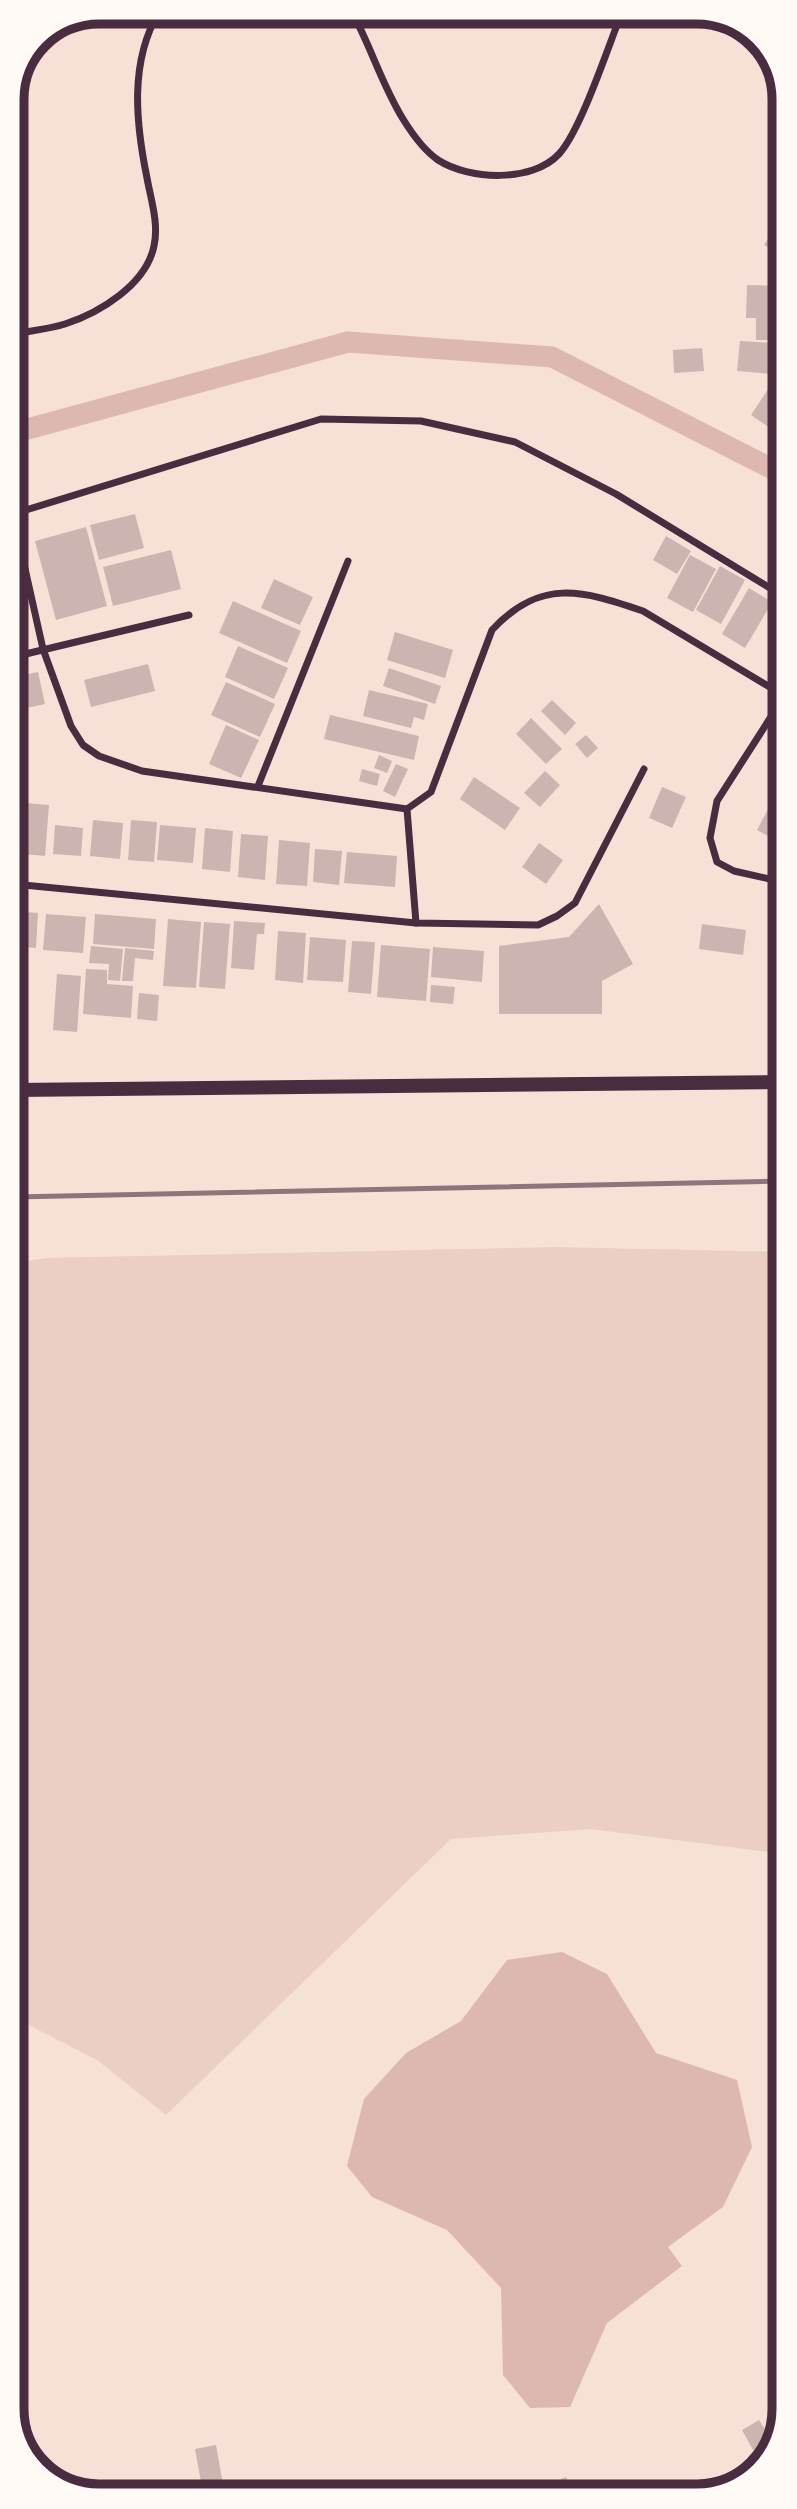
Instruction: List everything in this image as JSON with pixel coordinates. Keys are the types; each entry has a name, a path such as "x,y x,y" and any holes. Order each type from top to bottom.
{"main road":[{"path":"24,1090 772,1082"}],"street":[{"path":"24,332 65,324 118,297 139,275 154,248 155,215 135,112 141,64 152,24"},
{"path":"358,24 387,89 419,141 437,159 481,175 530,171 558,156 572,135 617,25"},
{"path":"24,511 321,419 421,421 515,442 616,494 772,589"},
{"path":"258,786 348,561"},
{"path":"24,564 43,649 71,726 83,745 99,756 142,771 407,809 431,792 492,630 512,609 545,595 583,592 643,611 772,689"},
{"path":"24,654 189,615"},
{"path":"772,714 717,801 710,838 717,862 734,871 772,880"},
{"path":"24,885 416,923 538,925 575,903 644,769"},
{"path":"407,809 416,923"}],"shaded area":[{"path":"557,1247 772,1252 772,1852 591,1829 451,1839 166,2115 97,2060 24,2023 24,1261 46,1258"},
{"path":"562,1952 607,1974 656,2053 737,2080 752,2147 723,2207 668,2247 682,2266 607,2323 570,2407 530,2408 503,2375 501,2288 447,2230 372,2197 347,2166 364,2099 406,2053 461,2021 507,1960"}],"building":[{"path":"772,232 772,249 764,245"},
{"path":"747,285 772,286 772,340 756,340 756,318 746,318"},
{"path":"740,341 772,343 772,374 737,371"},
{"path":"702,348 704,371 674,373 673,350"},
{"path":"770,386 772,429 751,415"},
{"path":"135,514 144,548 99,560 90,525"},
{"path":"86,527 107,606 56,620 35,541"},
{"path":"666,536 691,551 677,574 653,560"},
{"path":"171,550 181,589 113,606 103,567"},
{"path":"690,555 716,569 693,612 667,598"},
{"path":"720,566 745,580 721,624 696,610"},
{"path":"274,579 313,597 300,625 261,608"},
{"path":"749,588 772,602 745,648 722,634"},
{"path":"233,601 301,631 287,663 219,633"},
{"path":"395,632 453,650 445,678 387,660"},
{"path":"238,646 288,668 274,699 225,677"},
{"path":"148,664 155,691 91,707 84,680"},
{"path":"389,668 441,686 435,704 383,686"},
{"path":"38,672 45,704 24,709 24,675"},
{"path":"226,682 275,704 260,737 211,715"},
{"path":"369,690 428,704 424,720 414,717 411,728 363,716"},
{"path":"552,700 576,723 565,735 541,711"},
{"path":"330,715 419,736 414,760 324,739"},
{"path":"531,718 562,749 546,764 516,734"},
{"path":"226,725 259,740 241,778 209,764"},
{"path":"586,735 598,748 587,758 575,744"},
{"path":"379,755 392,761 387,773 374,768"},
{"path":"396,764 408,769 395,797 383,791"},
{"path":"362,769 380,774 377,786 359,781"},
{"path":"545,771 560,785 540,807 524,793"},
{"path":"474,777 520,808 505,830 460,799"},
{"path":"662,787 686,797 672,828 649,818"},
{"path":"772,802 772,838 757,830"},
{"path":"24,803 49,805 45,856 24,854"},
{"path":"93,820 123,823 120,859 90,856"},
{"path":"131,820 157,822 154,862 128,860"},
{"path":"55,825 83,828 81,856 53,854"},
{"path":"160,825 196,828 193,863 157,860"},
{"path":"205,828 233,831 230,872 202,869"},
{"path":"241,834 268,836 265,880 238,877"},
{"path":"279,840 310,843 307,886 276,884"},
{"path":"539,843 563,860 546,884 522,867"},
{"path":"315,849 342,851 339,885 313,882"},
{"path":"347,852 397,856 395,887 344,883"},
{"path":"599,904 633,964 602,981 602,1014 499,1014 499,946 569,937"},
{"path":"24,912 38,913 36,948 24,947"},
{"path":"46,914 86,917 83,953 43,950"},
{"path":"95,914 156,919 154,949 93,944"},
{"path":"771,914 772,963 770,963"},
{"path":"168,919 201,922 196,988 163,986"},
{"path":"234,921 265,923 264,934 257,934 254,970 231,968"},
{"path":"204,922 230,924 225,989 199,987"},
{"path":"702,924 746,930 743,955 699,949"},
{"path":"278,931 306,933 303,983 275,980"},
{"path":"310,937 346,940 343,982 307,980"},
{"path":"352,941 375,942 371,994 348,992"},
{"path":"381,945 430,949 426,1001 377,997"},
{"path":"91,946 123,949 120,981 108,980 109,964 89,963"},
{"path":"433,947 484,951 482,982 431,977"},
{"path":"125,948 154,951 153,960 135,958 133,981 122,981"},
{"path":"86,969 107,970 107,984 133,986 131,1018 83,1014"},
{"path":"57,974 81,976 77,1032 53,1030"},
{"path":"24,975 27,975 24,1010"},
{"path":"431,985 455,987 453,1004 430,1002"},
{"path":"139,993 159,995 157,1021 137,1019"},
{"path":"759,2420 768,2435 764,2443 753,2450 742,2430"},
{"path":"216,2445 223,2484 201,2484 195,2449"},
{"path":"566,2477 569,2484 551,2484"}],"waterway":[{"path":"24,430 348,342 552,357 772,469"}],"railway":[{"path":"24,1197 772,1181"}]}
